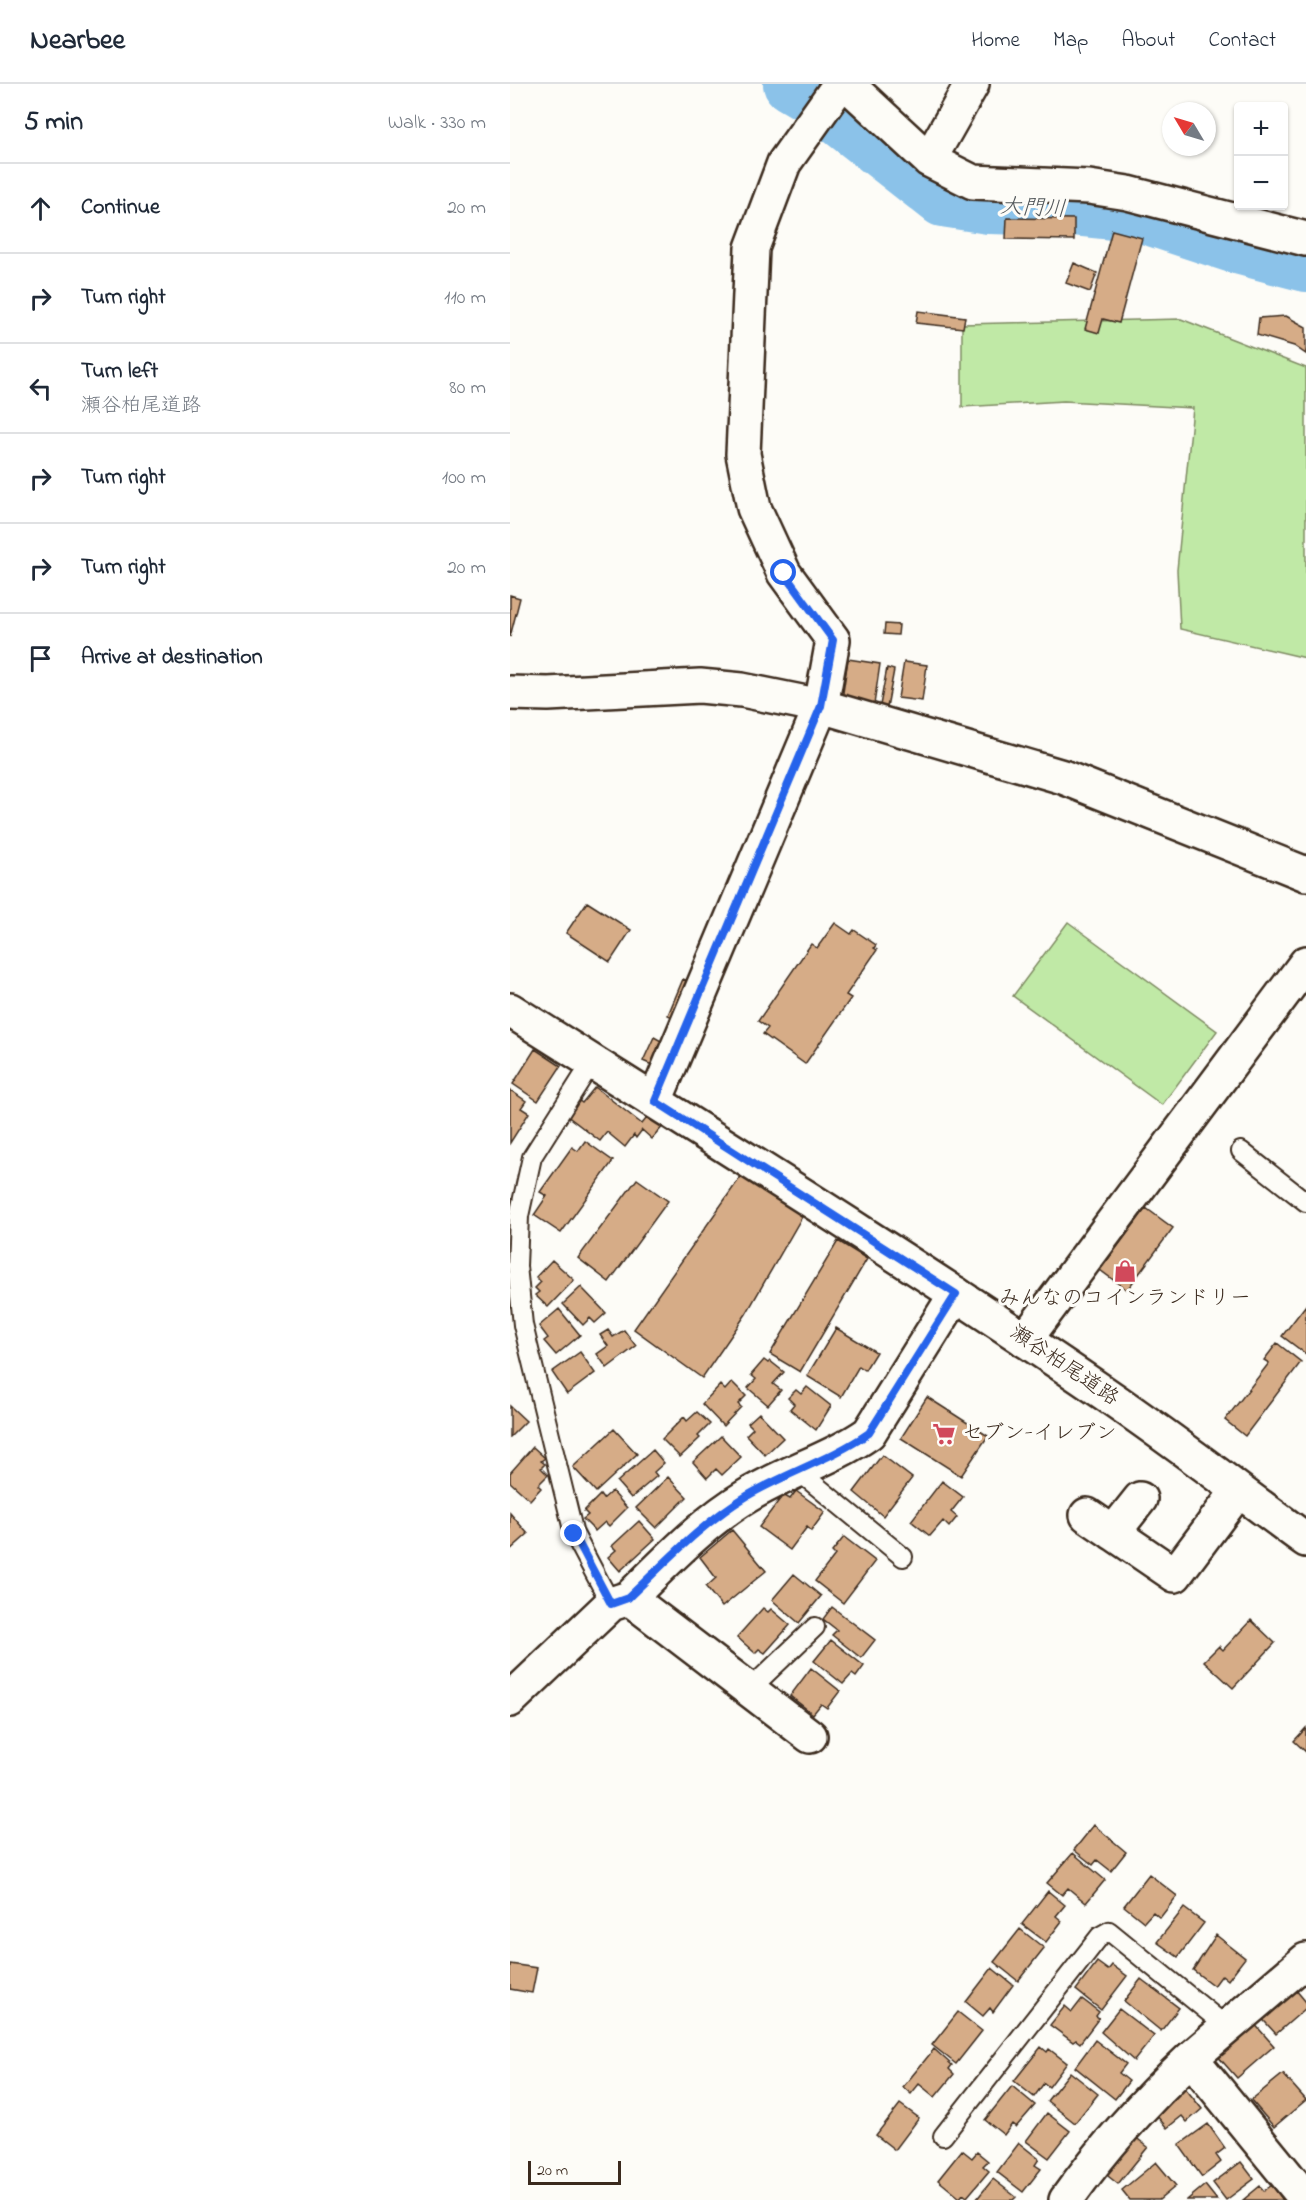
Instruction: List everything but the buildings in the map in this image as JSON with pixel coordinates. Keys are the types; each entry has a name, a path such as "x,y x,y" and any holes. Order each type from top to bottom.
{"street":[{"path":"929,160 972,84"},
{"path":"655,1101 821,706 833,640 784,573 754,508 743,454 752,248 784,164 834,94 929,160 973,182 1089,187 1128,193 1306,239"},
{"path":"510,693 548,694 700,686 742,690 821,706 1063,777 1306,874"},
{"path":"1025,1340 1306,963"},
{"name":"瀬谷柏尾道路","path":"510,1010 956,1294 1106,1394 1306,1540"},
{"path":"510,1700 713,1518 797,1470 849,1447 869,1433 956,1294"},
{"path":"1140,1499 1100,1524 1175,1575 1238,1491"},
{"path":"620,1601 749,1689 810,1736"},
{"path":"1066,2200 1144,2102 1191,2058 1306,1960"},
{"path":"1191,2058 1306,2199"}],"lane":[{"path":"592,1062 532,1157 519,1216 513,1265 523,1325 574,1534 620,1601"},
{"path":"1242,1151 1306,1202"},
{"path":"797,1470 903,1557"},
{"path":"749,1689 815,1627"},
{"path":"943,2136 1100,1936 1109,1931 1227,2027"}],"green space":[{"path":"1181,319 1306,368 1306,658 1180,629 1177,570 1193,408 1064,401 962,407 962,324"},
{"path":"1068,922 1217,1031 1162,1105 1013,996"}],"waterway":[{"name":"大門川","path":"791,84 813,97 943,199 989,206 1072,208 1142,215 1233,245 1306,264"}],"place":[{"name":"みんなのコインランドリー","path":"1125,1271"},
{"name":"セブン-イレブン","path":"944,1434"}],"route":[{"path":"574,1534 611,1604 628,1598 713,1518 749,1495 849,1447 869,1433 956,1294 655,1101 821,706 833,640 784,573"}]}
